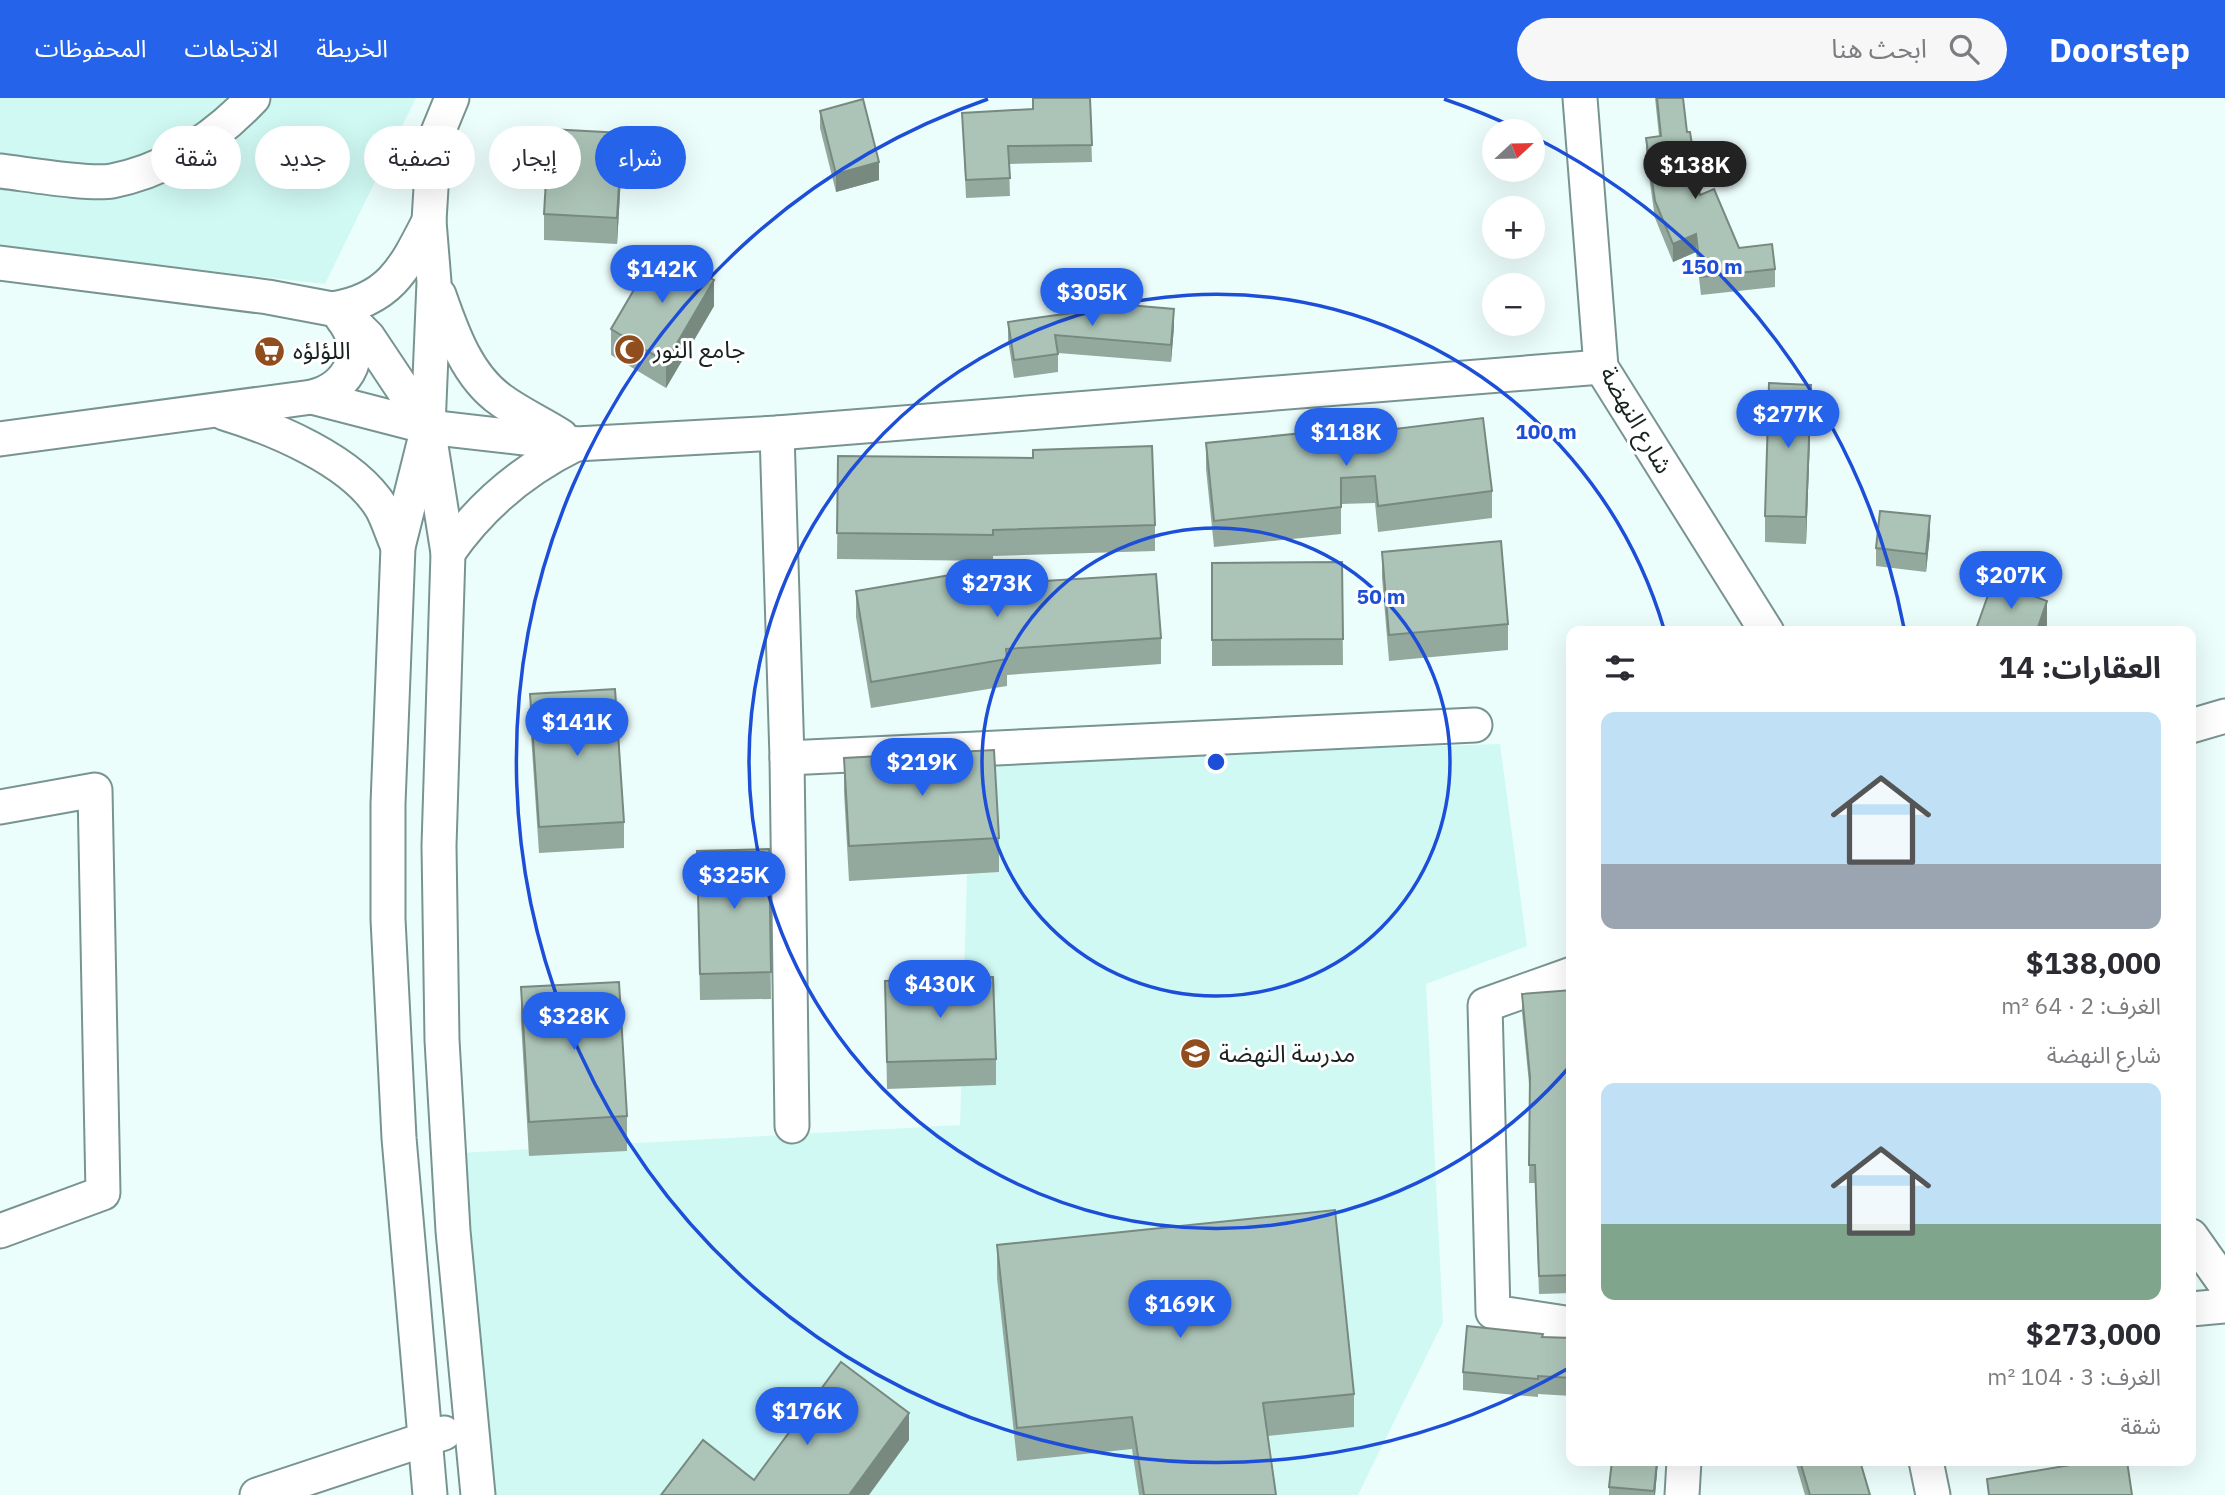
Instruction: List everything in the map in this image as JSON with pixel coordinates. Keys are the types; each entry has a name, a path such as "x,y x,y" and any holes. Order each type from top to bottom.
{"street":[{"path":"0,171 110,181 172,161 229,124 253,98"},
{"path":"452,98 436,137 429,220 434,282 428,427 447,544 439,846 442,1040 453,1231 478,1495"},
{"name":"شارع النهضة","path":"1580,98 1601,367 1745,617"},
{"path":"332,309 368,301 395,279 429,220"},
{"path":"0,263 268,297 332,309 346,315 368,337 428,427 401,535 387,919 398,1138 430,1495"},
{"path":"434,282 462,353 488,389 524,415 576,444"},
{"path":"0,439 312,397 338,386 354,361 352,332 332,309"},
{"path":"312,397 428,427 576,444 778,433 1601,367"},
{"path":"211,409 278,433 350,476 380,507 401,535"},
{"path":"778,433 787,758 792,1126"},
{"path":"447,544 461,534 502,491 543,461 576,444"},
{"path":"401,535 424,518 434,521 447,544"},
{"path":"2196,725 2225,716"},
{"path":"787,758 1475,725"},
{"path":"0,807 95,790 103,1193 0,1231"},
{"path":"1566,976 1485,1005 1493,1311 1566,1323"},
{"path":"2196,1243 2225,1284"},
{"path":"2196,1309 2225,1306"},
{"path":"257,1495 424,1437 470,1427"},
{"path":"1682,1495 1684,1466"},
{"path":"1927,1466 1933,1495"}],"shaded area":[{"path":"0,98 416,98 402,126 364,126 364,189 371,189 325,284 0,247"},
{"name":"مدرسة النهضة","path":"1500,744 1527,946 1426,984 1443,1322 1358,1495 490,1495 459,1153 960,1125 970,762"}],"building":[{"path":"1033,98 1090,98 1092,145 1008,146 1010,178 966,180 962,113 1033,109"},
{"path":"1657,98 1683,98 1700,195 1714,189 1739,248 1772,244 1775,269 1701,277 1696,234 1673,244 1655,201 1646,138 1661,136"},
{"path":"863,99 879,162 836,174 820,111"},
{"path":"581,131 595,132 595,189 619,189 617,218 544,214 545,189 581,189"},
{"path":"659,247 714,280 666,362 611,329"},
{"path":"1093,302 1174,309 1171,345 1055,335 1058,354 1014,360 1008,322 1092,310"},
{"path":"1769,383 1811,385 1806,517 1765,516"},
{"path":"1483,418 1492,491 1378,506 1375,476 1341,478 1341,507 1214,521 1206,443 1322,431 1323,438"},
{"path":"1152,446 1155,525 993,530 993,535 837,533 838,456 1033,458 1033,450"},
{"path":"1880,511 1930,516 1926,554 1876,548"},
{"path":"1501,541 1508,624 1389,635 1382,552"},
{"path":"1342,562 1343,639 1212,640 1212,563"},
{"path":"992,568 995,584 1156,574 1161,638 1006,649 1007,659 871,682 856,591"},
{"path":"1993,581 2047,601 2038,626 1977,626"},
{"path":"615,689 624,822 539,827 530,694"},
{"path":"994,750 999,838 849,846 844,758"},
{"path":"769,849 771,972 700,974 697,851"},
{"path":"993,977 996,1059 887,1062 885,981"},
{"path":"619,982 627,1116 529,1122 521,987"},
{"path":"1566,990 1566,1275 1539,1276 1535,1165 1529,1165 1530,1077 1522,994"},
{"path":"1335,1210 1354,1394 1263,1403 1276,1495 1144,1495 1132,1417 1017,1428 997,1245"},
{"path":"1467,1326 1566,1338 1566,1378 1538,1376 1538,1379 1463,1372"},
{"path":"841,1362 909,1413 849,1495 661,1495 703,1440 754,1480"},
{"path":"1611,1466 1656,1466 1654,1491 1609,1487"},
{"path":"1801,1466 1861,1466 1870,1495 1810,1495"},
{"path":"2064,1466 2128,1466 2132,1495 1989,1495 1987,1479"}],"place":[{"name":"جامع النور","path":"630,350"},
{"name":"اللؤلؤه","path":"270,351"},
{"name":"مدرسة النهضة","path":"1196,1054"}]}
